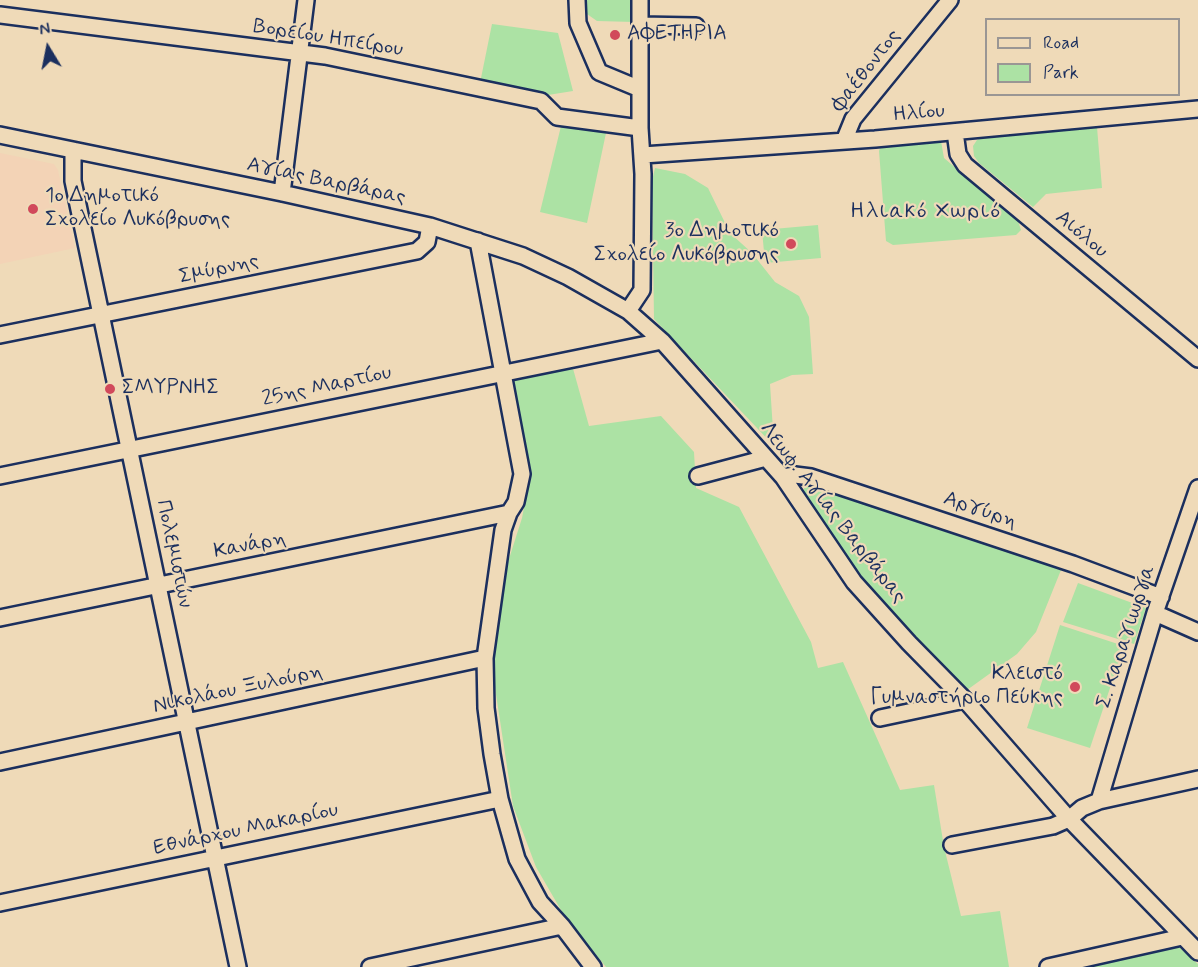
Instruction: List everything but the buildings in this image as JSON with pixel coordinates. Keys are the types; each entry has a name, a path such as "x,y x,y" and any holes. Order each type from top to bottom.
{"street":[{"path":"282,193 306,0"},
{"path":"577,0 578,23 599,72 640,89"},
{"path":"628,311 642,290 643,155 640,128 640,0"},
{"name":"Φαέθοντος","path":"844,141 853,119 950,0"},
{"name":"Βορείου Ηπείρου","path":"0,15 299,52 541,101 557,117 640,128"},
{"path":"640,25 696,26"},
{"name":"Ηλίου","path":"643,155 954,132 1198,109"},
{"name":"Αιόλου","path":"954,132 958,154 965,165 1198,359"},
{"name":"Αγίας Βαρβάρας","path":"0,135 430,226 523,256 568,277 628,311"},
{"name":"Πολεμιστών","path":"73,150 73,181 238,967"},
{"name":"Σμύρνης","path":"0,335 417,251 427,242 430,226"},
{"path":"478,241 522,474 516,502 503,530 485,658 486,708 492,754 500,799 517,859 540,902 562,926 593,967"},
{"name":"Λεωφ. Αγίας Βαρβάρας","path":"628,311 662,340 783,477 854,582 965,700 1069,819 1198,952"},
{"name":"25ης Μαρτίου","path":"0,476 662,340"},
{"path":"698,476 766,458"},
{"name":"Αργύρη","path":"783,477 795,475 811,477 1073,564 1161,597"},
{"name":"Σ. Καραγιωργα","path":"1099,801 1155,613 1198,488"},
{"name":"Κανάρη","path":"0,618 509,513"},
{"path":"1155,613 1198,632"},
{"name":"Νικολάου Ξυλούρη","path":"0,762 485,658"},
{"path":"880,718 965,700"},
{"path":"952,845 1053,826 1069,819 1082,808 1099,801 1198,779"},
{"name":"Εθνάρχου Μακαρίου","path":"0,903 500,799"},
{"path":"370,967 562,926"},
{"path":"1048,967 1182,937"}],"shaded area":[{"name":"1ο Δημοτικό Σχολείο Λυκόβρυσης","path":"0,153 54,164 58,170 75,248 0,264"}],"green space":[{"path":"586,0 635,0 634,22 597,21 587,14"},
{"path":"492,24 558,33 573,91 548,95 480,83"},
{"path":"562,122 580,126 580,129 606,133 587,223 540,212"},
{"path":"1097,127 1102,188 1046,194 1033,207 979,163 974,156 973,146 983,137"},
{"path":"941,141 944,158 1018,221 1021,230 1016,235 893,245 886,241 880,148"},
{"path":"655,168 685,174 708,188 730,233 752,253 775,282 799,296 809,317 813,374 792,375 770,384 774,446 654,319 652,181"},
{"name":"3ο Δημοτικό Σχολείο Λυκόβρυσης","path":"818,225 821,258 765,263 762,230"},
{"path":"572,365 589,426 661,416 694,452 696,488 739,507 811,642 818,668 843,662 900,790 934,785 944,847 961,916 1000,911 1009,967 606,967 565,917 536,867 513,806 492,668 502,581 522,518 530,475 508,376"},
{"path":"814,483 1061,570 1036,632 1017,654 967,690 858,580 803,498 805,486"},
{"path":"1078,583 1146,608 1134,644 1063,622"},
{"name":"Κλειστό Γυμναστήριο Πεύκης","path":"1060,625 1124,646 1090,748 1027,728"},
{"path":"1178,946 1198,964 1198,967 1081,967"}],"place":[{"name":"ΑΦΕΤΗΡΙΑ","path":"615,35"},
{"name":"1ο Δημοτικό Σχολείο Λυκόβρυσης","path":"33,209"},
{"name":"3ο Δημοτικό Σχολείο Λυκόβρυσης","path":"791,244"},
{"name":"ΣΜΥΡΝΗΣ","path":"110,389"},
{"name":"Κλειστό Γυμναστήριο Πεύκης","path":"1075,687"}],"district":[{"name":"Ηλιακό Χωριό","path":"926,212"}]}
